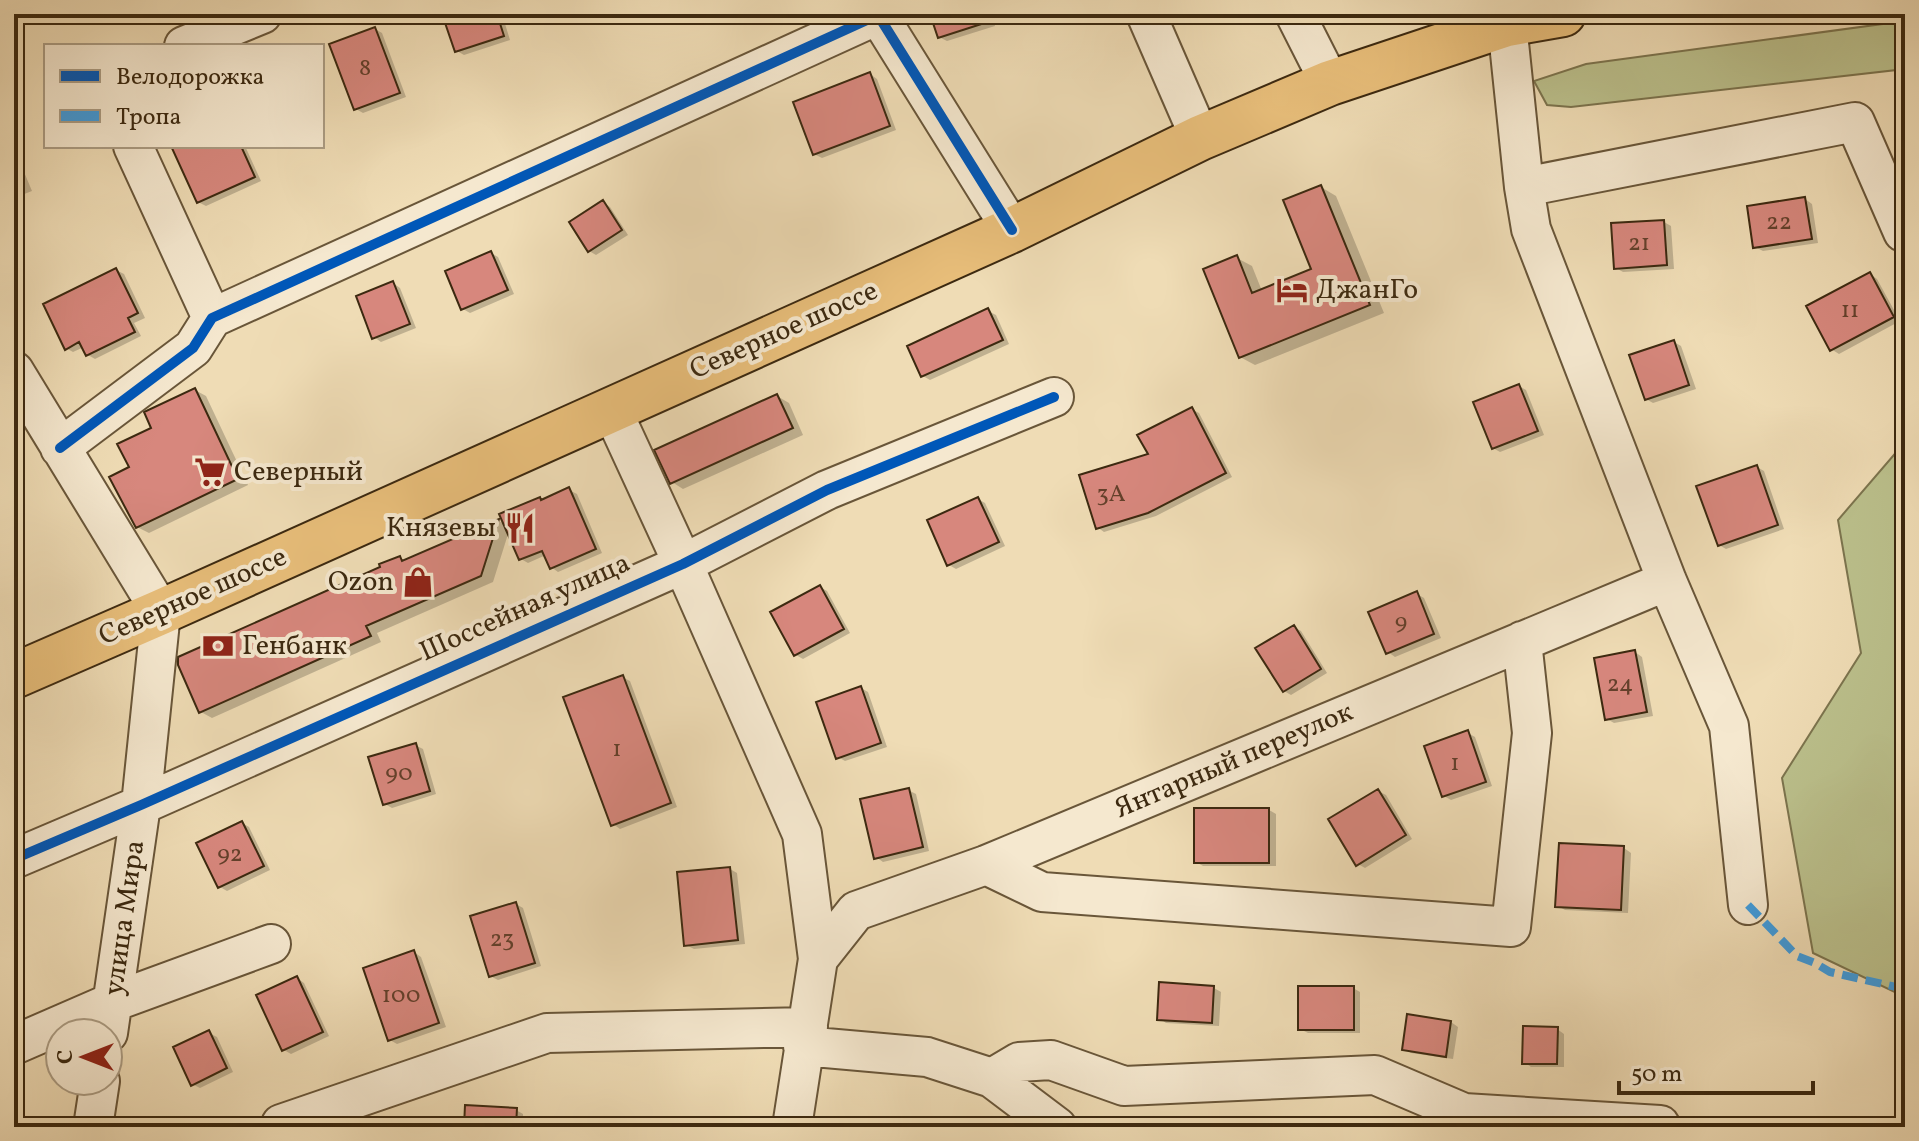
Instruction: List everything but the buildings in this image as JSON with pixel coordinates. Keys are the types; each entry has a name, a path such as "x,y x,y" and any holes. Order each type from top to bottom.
{"main road":[{"name":"Северное шоссе","path":"14,676 1012,230 1200,138 1330,83 1507,24 1563,14"}],"street":[{"path":"189,44 262,14"},
{"path":"60,448 193,348 212,318 878,14 1012,230"},
{"path":"1146,14 1200,138"},
{"path":"1302,16 1330,83"},
{"path":"1507,24 1531,229 1667,581 1729,726 1748,905"},
{"path":"1524,187 1855,122 1903,232"},
{"path":"134,148 212,318"},
{"path":"14,371 161,612"},
{"name":"Шоссейная улица","path":"14,859 683,564 827,490 1054,397"},
{"path":"611,408 802,834 818,959 792,1127"},
{"name":"Янтарный переулок","path":"818,959 856,911 986,865 1667,581"},
{"name":"улица Мира","path":"110,1017 141,805 161,612"},
{"path":"986,865 1042,892 1511,927 1532,733 1522,641"},
{"path":"110,1017 271,944"},
{"path":"281,1124 547,1033 806,1036 927,1057 992,1078 1057,1127"},
{"path":"14,1045 44,1036"},
{"path":"992,1078 1019,1062 1051,1060 1124,1086 1375,1075 1464,1113 1661,1127"},
{"path":"93,1127 98,1097"}],"green space":[{"path":"1905,21 1905,69 1571,107 1547,105 1534,81 1586,64"},
{"path":"1905,442 1905,997 1813,953 1782,778 1861,653 1838,520"}],"marked path":[{"path":"1748,905 1797,956 1830,972 1905,989"}],"cycle path":[{"path":"60,448 193,348 212,318 878,15 1012,230"},
{"path":"14,859 683,564 827,490 1054,397"}],"place":[{"name":"ДжанГо","path":"1292,290"},
{"name":"Северный","path":"210,472"},
{"name":"Князевы","path":"520,528"},
{"name":"Ozon","path":"418,582"},
{"name":"Генбанк","path":"218,646"}]}
